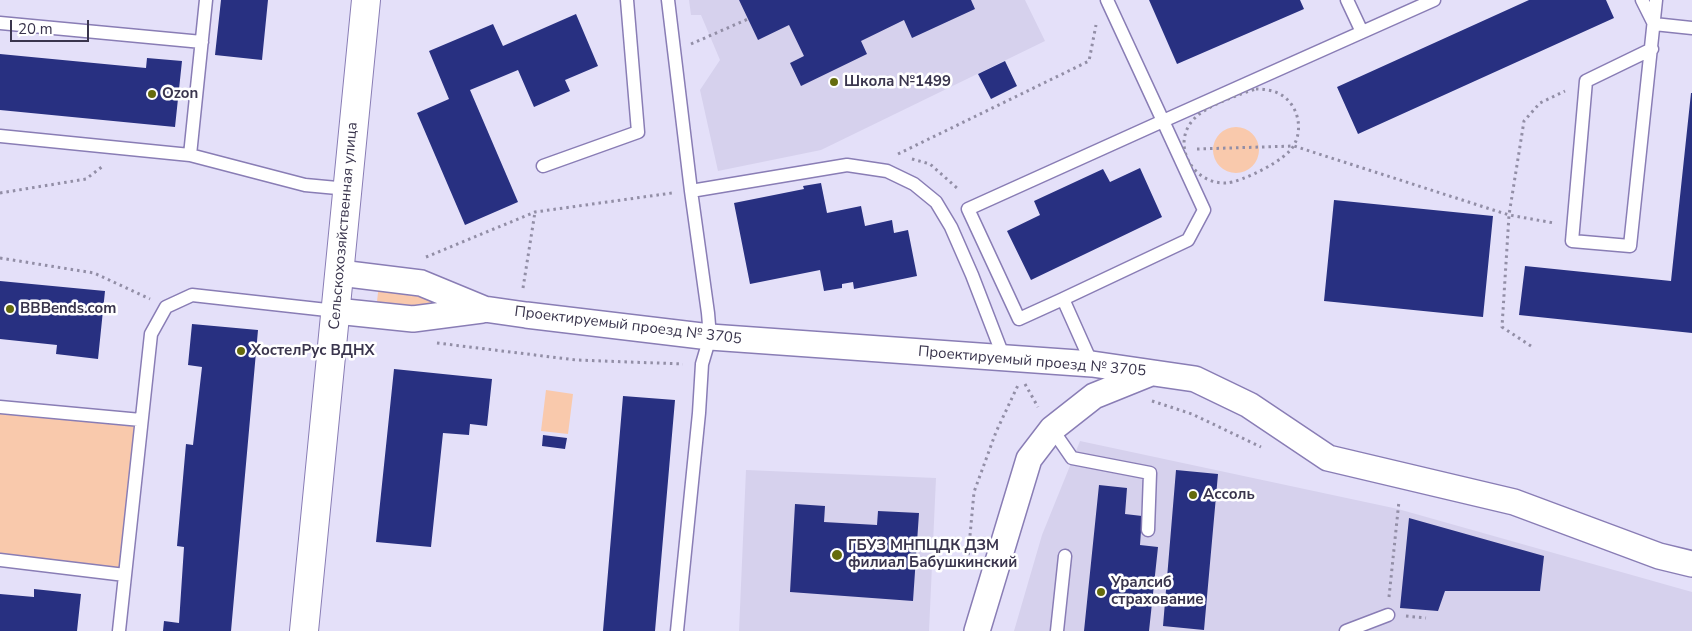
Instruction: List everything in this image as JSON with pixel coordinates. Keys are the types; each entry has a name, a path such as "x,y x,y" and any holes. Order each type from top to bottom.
{"main road":[{"name":"Сельскохозяйственная улица","path":"304,631 366,0"}],"street":[{"name":"Проектируемый проезд № 3705","path":"340,272 421,283 484,309"},
{"name":"Проектируемый проезд № 3705","path":"336,311 413,318 484,309 710,337 1092,364 1194,379 1250,405 1328,458 1514,502 1659,556 1692,564"},
{"path":"977,631 1029,459 1052,429 1094,396 1154,372"}],"lane":[{"path":"190,155 206,0"},
{"path":"543,166 638,132 627,0"},
{"path":"668,0 710,337 702,364 699,413 676,631"},
{"path":"1107,0 1163,121 1204,210 1188,240 1019,319 968,209 1163,121 1434,0"},
{"path":"1347,0 1362,32"},
{"path":"1642,0 1654,24"},
{"path":"1652,49 1586,81 1572,241 1630,246 1652,49 1656,0"},
{"path":"0,23 202,42"},
{"path":"1654,24 1692,28"},
{"path":"0,136 190,155 305,185 348,189"},
{"path":"691,190 847,165 888,171 914,184 936,202 951,227 1004,358"},
{"path":"119,631 151,334 166,307 192,295 336,311"},
{"path":"1063,299 1092,364"},
{"path":"0,407 141,420"},
{"path":"1052,429 1072,458 1150,473 1148,530"},
{"path":"1057,631 1065,556"},
{"path":"0,560 125,575"},
{"path":"1346,631 1388,615"}],"path":[{"path":"894,155 1089,61 1097,18"},
{"path":"710,36 748,19"},
{"path":"1531,346 1502,327 1509,216 1524,120 1540,103 1586,81"},
{"path":"1256,89 1279,93 1295,111 1298,134 1294,146 1287,155 1277,162 1239,180 1227,183 1215,182 1204,178 1194,171 1184,150 1185,137 1189,126 1196,116 1244,92 1256,89"},
{"path":"1213,148 1294,146 1509,216 1556,223 1572,241"},
{"path":"0,193 86,180 124,148"},
{"path":"422,258 535,212 691,190"},
{"path":"522,292 535,212"},
{"path":"0,258 94,273 166,307"},
{"path":"965,575 974,492 996,432 1021,378"},
{"path":"1151,401 1192,414 1263,448"},
{"path":"1400,496 1388,615 1426,618"}],"shaded area":[{"name":"Школа №1499","path":"689,0 1025,0 1045,41 821,150 718,171 700,90 720,60 701,15 691,15"},
{"path":"1241,127 1253,133 1258,141 1258,159 1253,167 1245,172 1231,173 1219,167 1214,159 1213,145 1219,133 1227,128"},
{"path":"379,284 457,307 376,310"},
{"path":"546,390 573,394 568,434 541,431"},
{"path":"0,407 141,420 125,575 0,560"},
{"path":"1080,441 1398,509 1692,592 1692,631 1014,631 1042,535"},
{"name":"ГБУЗ МНПЦДК ДЗМ филиал Бабушкинский","path":"746,470 936,478 929,631 739,631"}],"building":[{"path":"221,0 268,0 262,60 215,55"},
{"path":"739,0 971,0 975,9 912,38 904,20 861,41 867,54 801,86 790,63 804,56 789,25 758,40"},
{"path":"1149,0 1300,0 1304,9 1177,64"},
{"path":"1529,0 1606,0 1614,18 1358,134 1337,87"},
{"path":"576,14 598,66 565,80 570,91 534,107 518,70 470,90 518,202 465,225 417,113 449,99 429,51 493,24 503,46"},
{"path":"0,54 146,68 147,58 182,61 175,127 0,110"},
{"path":"1005,61 1017,86 991,99 978,74"},
{"path":"1691,93 1692,333 1519,315 1525,266 1671,281"},
{"path":"1140,168 1162,217 1031,280 1007,231 1040,215 1034,201 1103,169 1110,182"},
{"path":"821,183 827,213 861,206 865,226 892,220 894,233 908,230 917,276 854,289 853,282 842,284 842,288 824,291 820,270 750,284 734,203 804,189 803,186"},
{"path":"1334,200 1493,216 1483,317 1324,301"},
{"path":"0,281 105,291 98,359 56,354 57,345 0,339"},
{"path":"192,324 258,330 231,631 163,631 164,621 179,623 184,547 177,546 186,444 193,445 202,367 188,365"},
{"path":"394,369 492,379 487,426 470,424 469,435 443,433 431,547 376,542"},
{"path":"623,396 675,400 655,631 603,631"},
{"path":"543,435 567,438 565,449 542,446"},
{"path":"1176,470 1218,474 1204,630 1163,626"},
{"path":"1099,485 1127,488 1125,514 1142,516 1140,545 1158,547 1149,631 1084,631"},
{"path":"795,504 825,506 824,522 877,525 878,511 919,513 913,601 790,592"},
{"path":"1409,518 1544,556 1540,591 1445,591 1438,611 1400,608"},
{"path":"34,589 81,594 77,631 0,631 0,594 34,597"}],"place":[{"name":"Школа №1499","path":"834,82"},
{"name":"Ozon","path":"152,94"},
{"name":"BBBends.com","path":"10,309"},
{"name":"ХостелРус ВДНХ","path":"241,351"},
{"name":"Ассоль","path":"1193,495"},
{"name":"ГБУЗ МНПЦДК ДЗМ филиал Бабушкинский","path":"837,555"},
{"name":"Уралсиб страхование","path":"1101,592"}]}
